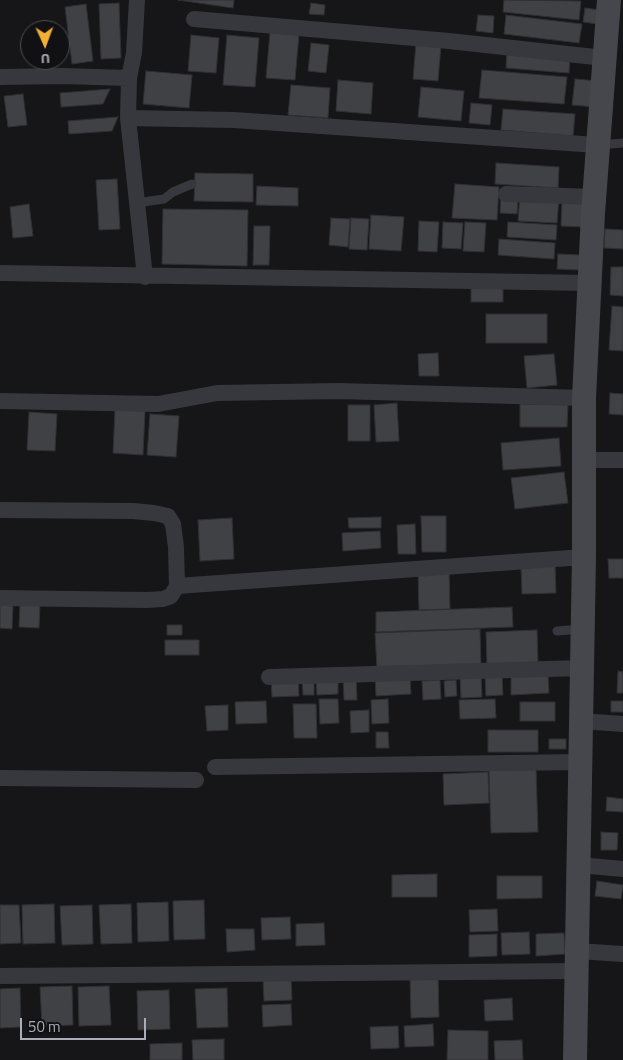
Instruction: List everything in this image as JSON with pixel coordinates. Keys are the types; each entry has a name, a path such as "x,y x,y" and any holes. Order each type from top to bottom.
{"street":[{"path":"138,0 134,52 129,78 128,118 145,277"},
{"path":"575,1060 584,557 584,398 597,145 609,0"},
{"path":"194,18 422,38 604,58"},
{"path":"0,77 129,78"},
{"path":"128,118 234,120 597,145"},
{"path":"506,194 594,197"},
{"path":"0,273 145,277 589,283"},
{"path":"0,401 158,404 217,393 339,391 584,398"},
{"path":"584,460 623,460"},
{"path":"0,510 133,511 168,516 172,524 176,546 177,586 171,596 163,599 0,598"},
{"path":"177,586 584,557"},
{"path":"269,677 582,668"},
{"path":"581,721 623,724"},
{"path":"215,767 581,762"},
{"path":"0,778 196,780"},
{"path":"579,866 623,869"},
{"path":"0,976 577,961 623,954"}],"lane":[{"path":"597,145 623,143"},
{"path":"136,204 164,199 173,192 192,184"},
{"path":"557,631 582,629"}],"building":[{"path":"178,0 234,0 233,8"},
{"path":"504,0 581,1 579,20 503,12"},
{"path":"119,3 121,58 101,59 99,4"},
{"path":"311,3 325,5 324,15 309,14"},
{"path":"86,4 93,61 72,64 70,20 67,20 65,7"},
{"path":"585,8 600,10 598,24 583,22"},
{"path":"478,15 494,16 493,33 476,31"},
{"path":"506,15 582,24 579,43 504,34"},
{"path":"270,32 299,34 295,80 266,78"},
{"path":"191,35 219,38 216,73 188,71"},
{"path":"227,35 259,38 255,87 223,85"},
{"path":"311,43 329,45 326,73 308,71"},
{"path":"416,43 441,45 438,81 413,79"},
{"path":"507,50 570,55 569,73 506,68"},
{"path":"482,70 567,77 564,104 479,98"},
{"path":"146,71 192,75 189,108 143,104"},
{"path":"575,79 598,81 596,107 572,105"},
{"path":"338,80 373,83 371,114 336,111"},
{"path":"291,85 330,88 328,118 288,115"},
{"path":"421,87 464,91 461,121 418,117"},
{"path":"110,89 103,104 61,107 60,93"},
{"path":"23,94 27,125 8,127 4,96"},
{"path":"471,103 492,105 490,125 469,123"},
{"path":"503,109 575,114 573,136 501,130"},
{"path":"118,117 112,131 69,134 68,121"},
{"path":"496,163 559,167 558,188 495,184"},
{"path":"195,173 253,174 253,202 194,201"},
{"path":"117,179 120,229 99,230 96,180"},
{"path":"455,184 499,187 497,220 452,218"},
{"path":"257,186 298,188 298,206 256,205"},
{"path":"520,194 559,197 557,223 518,221"},
{"path":"501,195 518,196 517,214 500,213"},
{"path":"562,203 584,204 583,227 561,226"},
{"path":"29,204 33,236 13,238 10,207"},
{"path":"163,209 248,210 247,266 162,264"},
{"path":"371,215 404,217 401,251 369,249"},
{"path":"331,218 350,219 348,247 329,245"},
{"path":"351,218 369,219 367,250 349,249"},
{"path":"419,221 439,222 437,252 418,251"},
{"path":"443,222 463,223 461,249 442,248"},
{"path":"465,222 486,223 484,252 463,251"},
{"path":"508,222 557,225 556,240 507,237"},
{"path":"254,226 270,226 269,265 253,265"},
{"path":"605,229 623,230 623,249 604,248"},
{"path":"499,239 555,243 554,259 498,255"},
{"path":"558,254 581,255 580,270 557,269"},
{"path":"611,267 623,267 623,296 610,295"},
{"path":"471,282 503,283 503,302 471,302"},
{"path":"612,306 623,307 623,351 609,350"},
{"path":"486,314 547,314 547,343 486,343"},
{"path":"438,353 439,376 419,376 418,354"},
{"path":"554,354 557,385 527,388 524,356"},
{"path":"610,393 623,394 623,415 609,414"},
{"path":"397,403 399,441 376,442 374,405"},
{"path":"520,404 568,405 567,427 520,427"},
{"path":"348,405 370,405 370,441 348,441"},
{"path":"115,410 145,411 143,455 113,453"},
{"path":"29,412 57,414 55,451 27,450"},
{"path":"150,414 179,416 176,457 147,455"},
{"path":"559,438 561,466 503,470 501,443"},
{"path":"564,472 568,503 515,509 511,478"},
{"path":"421,516 446,516 446,552 422,552"},
{"path":"381,517 381,528 349,528 348,518"},
{"path":"232,518 234,559 200,561 198,520"},
{"path":"415,524 416,554 398,554 397,525"},
{"path":"380,531 381,548 343,551 342,533"},
{"path":"608,559 623,559 623,578 609,578"},
{"path":"555,565 556,593 522,594 521,567"},
{"path":"449,569 450,609 419,610 418,571"},
{"path":"20,604 40,605 39,628 19,627"},
{"path":"0,605 13,606 12,629 0,628"},
{"path":"512,607 513,627 376,632 376,612"},
{"path":"167,625 182,625 182,635 167,635"},
{"path":"480,629 481,666 377,669 375,633"},
{"path":"537,630 538,664 487,666 486,632"},
{"path":"165,640 199,640 199,655 165,655"},
{"path":"618,671 623,672 623,693 617,693"},
{"path":"548,674 549,693 511,695 511,675"},
{"path":"356,675 357,700 344,700 343,676"},
{"path":"410,675 411,694 376,696 375,676"},
{"path":"481,675 482,697 461,698 460,676"},
{"path":"502,675 503,695 486,696 485,676"},
{"path":"298,676 299,696 272,697 271,677"},
{"path":"314,677 314,695 303,695 302,678"},
{"path":"338,677 338,694 317,695 316,678"},
{"path":"440,680 441,699 423,700 422,681"},
{"path":"456,680 457,696 445,697 444,681"},
{"path":"319,699 338,699 339,723 320,724"},
{"path":"388,699 389,723 372,724 371,700"},
{"path":"495,699 496,718 460,719 459,700"},
{"path":"266,701 267,723 236,724 235,702"},
{"path":"611,701 623,701 623,712 611,712"},
{"path":"520,702 555,702 555,721 520,721"},
{"path":"293,704 316,704 317,738 294,738"},
{"path":"228,705 228,730 207,731 205,706"},
{"path":"369,710 369,732 351,733 350,711"},
{"path":"488,730 538,730 538,752 488,752"},
{"path":"376,732 388,732 389,748 376,748"},
{"path":"549,739 566,739 566,749 549,749"},
{"path":"536,768 538,832 491,833 489,770"},
{"path":"488,772 489,803 444,805 443,774"},
{"path":"607,797 623,799 623,812 606,811"},
{"path":"601,832 618,833 617,850 601,850"},
{"path":"437,874 437,897 392,897 392,875"},
{"path":"497,876 542,876 542,898 497,899"},
{"path":"597,881 623,885 621,899 595,896"},
{"path":"204,900 205,939 174,940 173,901"},
{"path":"168,902 169,941 138,942 137,903"},
{"path":"54,904 55,943 23,944 22,905"},
{"path":"131,904 132,943 101,944 99,905"},
{"path":"0,905 19,905 21,943 0,944"},
{"path":"92,905 93,944 62,945 60,906"},
{"path":"497,909 498,931 470,932 469,910"},
{"path":"290,917 291,939 262,940 261,918"},
{"path":"324,923 325,945 296,946 296,924"},
{"path":"226,929 254,929 255,950 227,952"},
{"path":"529,932 530,954 502,955 501,933"},
{"path":"564,933 565,954 536,956 536,934"},
{"path":"497,934 497,956 469,957 469,935"},
{"path":"438,976 439,1017 411,1018 410,977"},
{"path":"291,978 292,1000 264,1001 263,979"},
{"path":"72,986 73,1025 42,1026 40,987"},
{"path":"109,986 111,1025 79,1026 78,987"},
{"path":"20,988 21,1027 0,1028 0,989"},
{"path":"227,988 228,1027 197,1028 195,989"},
{"path":"169,990 170,1029 138,1030 137,991"},
{"path":"512,998 513,1020 485,1021 484,1000"},
{"path":"291,1004 292,1025 263,1027 262,1005"},
{"path":"433,1024 434,1046 405,1047 404,1026"},
{"path":"398,1026 399,1048 371,1049 370,1027"},
{"path":"448,1030 488,1031 488,1060 447,1060"},
{"path":"224,1039 224,1060 193,1060 192,1040"},
{"path":"522,1040 523,1060 495,1060 494,1041"},
{"path":"182,1043 182,1060 150,1060 150,1044"}]}
